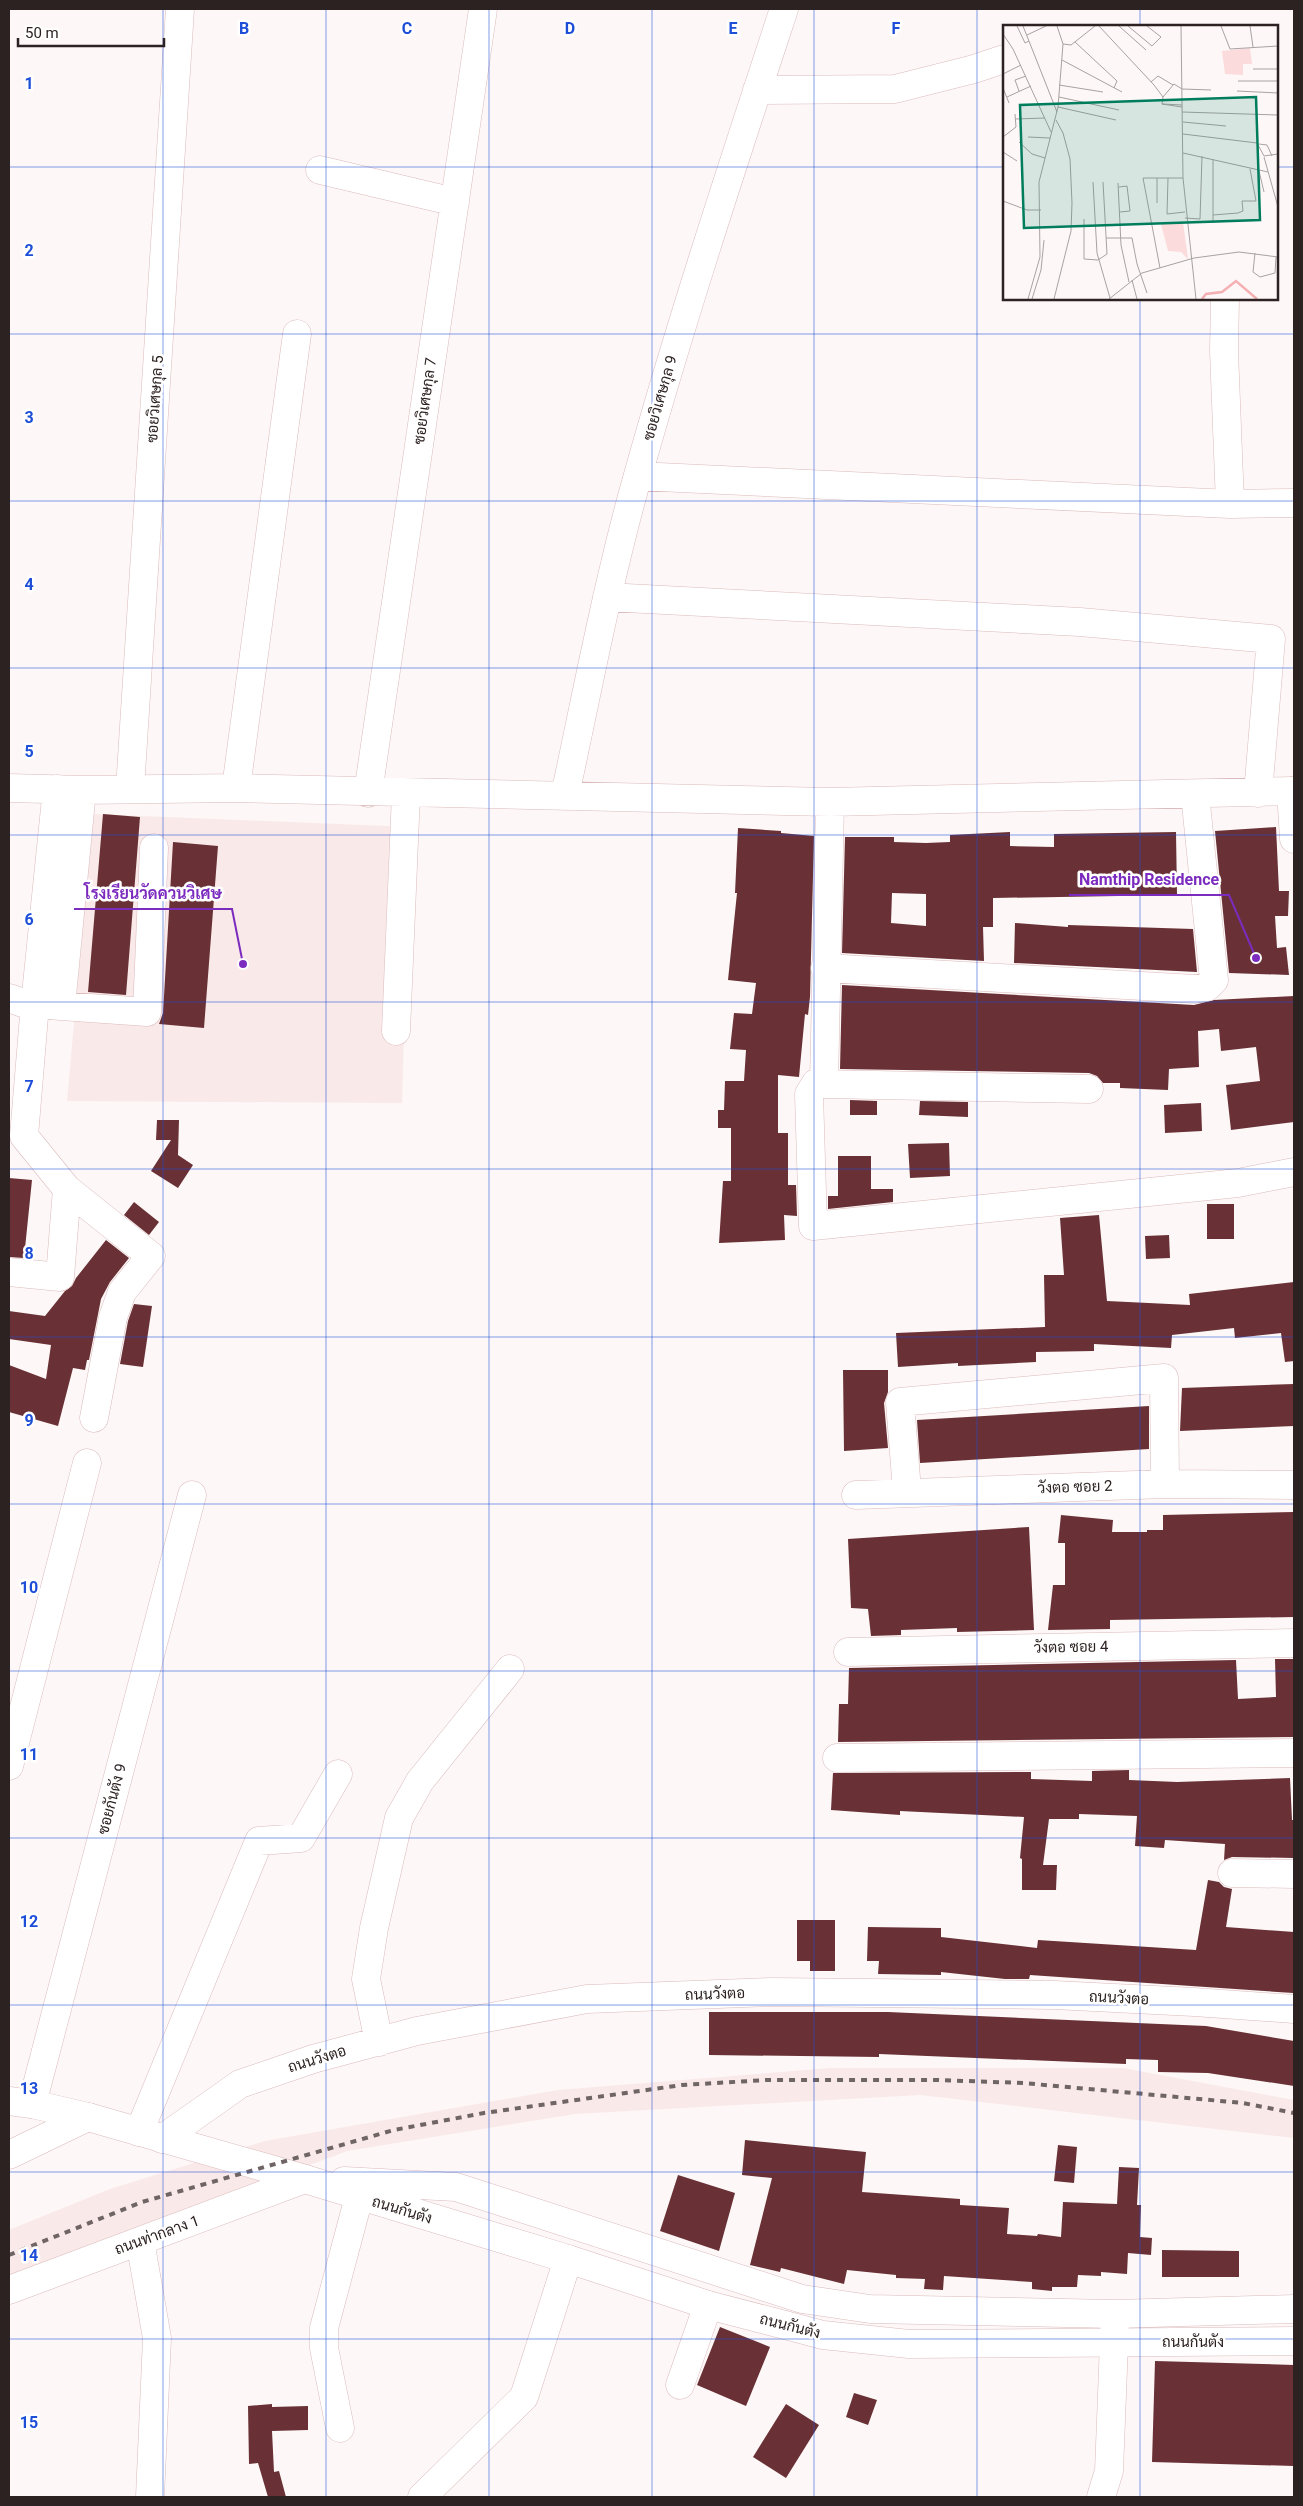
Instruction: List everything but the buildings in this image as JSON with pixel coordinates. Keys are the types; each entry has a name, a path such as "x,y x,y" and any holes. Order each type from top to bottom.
{"street":[{"name":"ซอยวิเศษกุล 5","path":"130,789 180,9"},
{"name":"ซอยวิเศษกุล 7","path":"368,793 483,9"},
{"name":"ซอยวิเศษกุล 9","path":"566,795 607,597 638,476 686,312 784,9"},
{"path":"757,90 895,89 974,69 1003,59"},
{"path":"320,170 455,202"},
{"path":"1225,300 1224,351 1230,504"},
{"path":"236,788 297,334"},
{"path":"638,476 1230,504 1294,503"},
{"path":"607,597 1080,622 1271,638 1258,793"},
{"path":"9,788 69,790 236,788 406,794 566,795 830,802 1292,791 1294,839"},
{"path":"69,790 48,1005 17,1145 66,1189 151,1256 122,1292 113,1317 94,1418"},
{"path":"396,1031 406,794"},
{"path":"825,968 1195,989 1207,986 1214,980 1195,794"},
{"path":"824,1084 830,802"},
{"path":"9,998 48,1005 147,1012 154,848"},
{"path":"1089,1089 816,1083 810,1094 813,1226 1238,1183 1294,1172"},
{"path":"9,1272 60,1277 66,1189"},
{"path":"907,1491 900,1402 1164,1378 1166,1484"},
{"path":"9,1766 87,1463"},
{"name":"วังตอ ซอย 2","path":"856,1495 907,1491 1166,1484 1294,1485"},
{"name":"ซอยกันตัง 9","path":"20,2102 192,1495"},
{"name":"วังตอ ซอย 4","path":"848,1652 1294,1643"},
{"path":"379,2042 366,1979 374,1928 399,1818 420,1781 510,1669"},
{"path":"837,1758 1294,1753"},
{"path":"151,2135 259,1841 302,1838 338,1774"},
{"path":"1232,1873 1294,1874"},
{"name":"ถนนวังตอ","path":"151,2135 240,2084 314,2059 417,2032 587,1999 772,1992 1054,1995 1294,2009"},
{"name":"ถนนกันตัง","path":"20,2102 88,2117 305,2179 359,2197 568,2259 708,2305 823,2335 908,2344 1294,2341"},
{"path":"9,2155 88,2117"},
{"name":"ถนนกันตัง","path":"305,2179 456,2188 802,2299 870,2309 1115,2314 1294,2309"},
{"name":"ถนนท่ากลาง 1","path":"9,2290 305,2179"},
{"path":"340,2428 324,2348 324,2328 359,2197"},
{"path":"140,2241 157,2338 150,2497"},
{"path":"422,2497 524,2397 568,2259"},
{"path":"680,2385 708,2305"},
{"path":"1101,2497 1109,2471 1116,2343 1115,2314"}],"shaded area":[{"path":"93,814 410,827 402,1103 67,1101"},
{"path":"831,2068 1123,2068 1294,2100 1294,2138 920,2095 575,2114 347,2151 9,2278 9,2230 110,2189 265,2141 558,2090"}],"railway":[{"path":"9,2255 142,2202 394,2130 484,2113 682,2085 767,2080 938,2080 1023,2083 1243,2103 1294,2113"}],"place":[{"name":"Namthip Residence","path":"1256,958"},
{"name":"โรงเรียนวัดควนวิเศษ","path":"243,964"}]}
